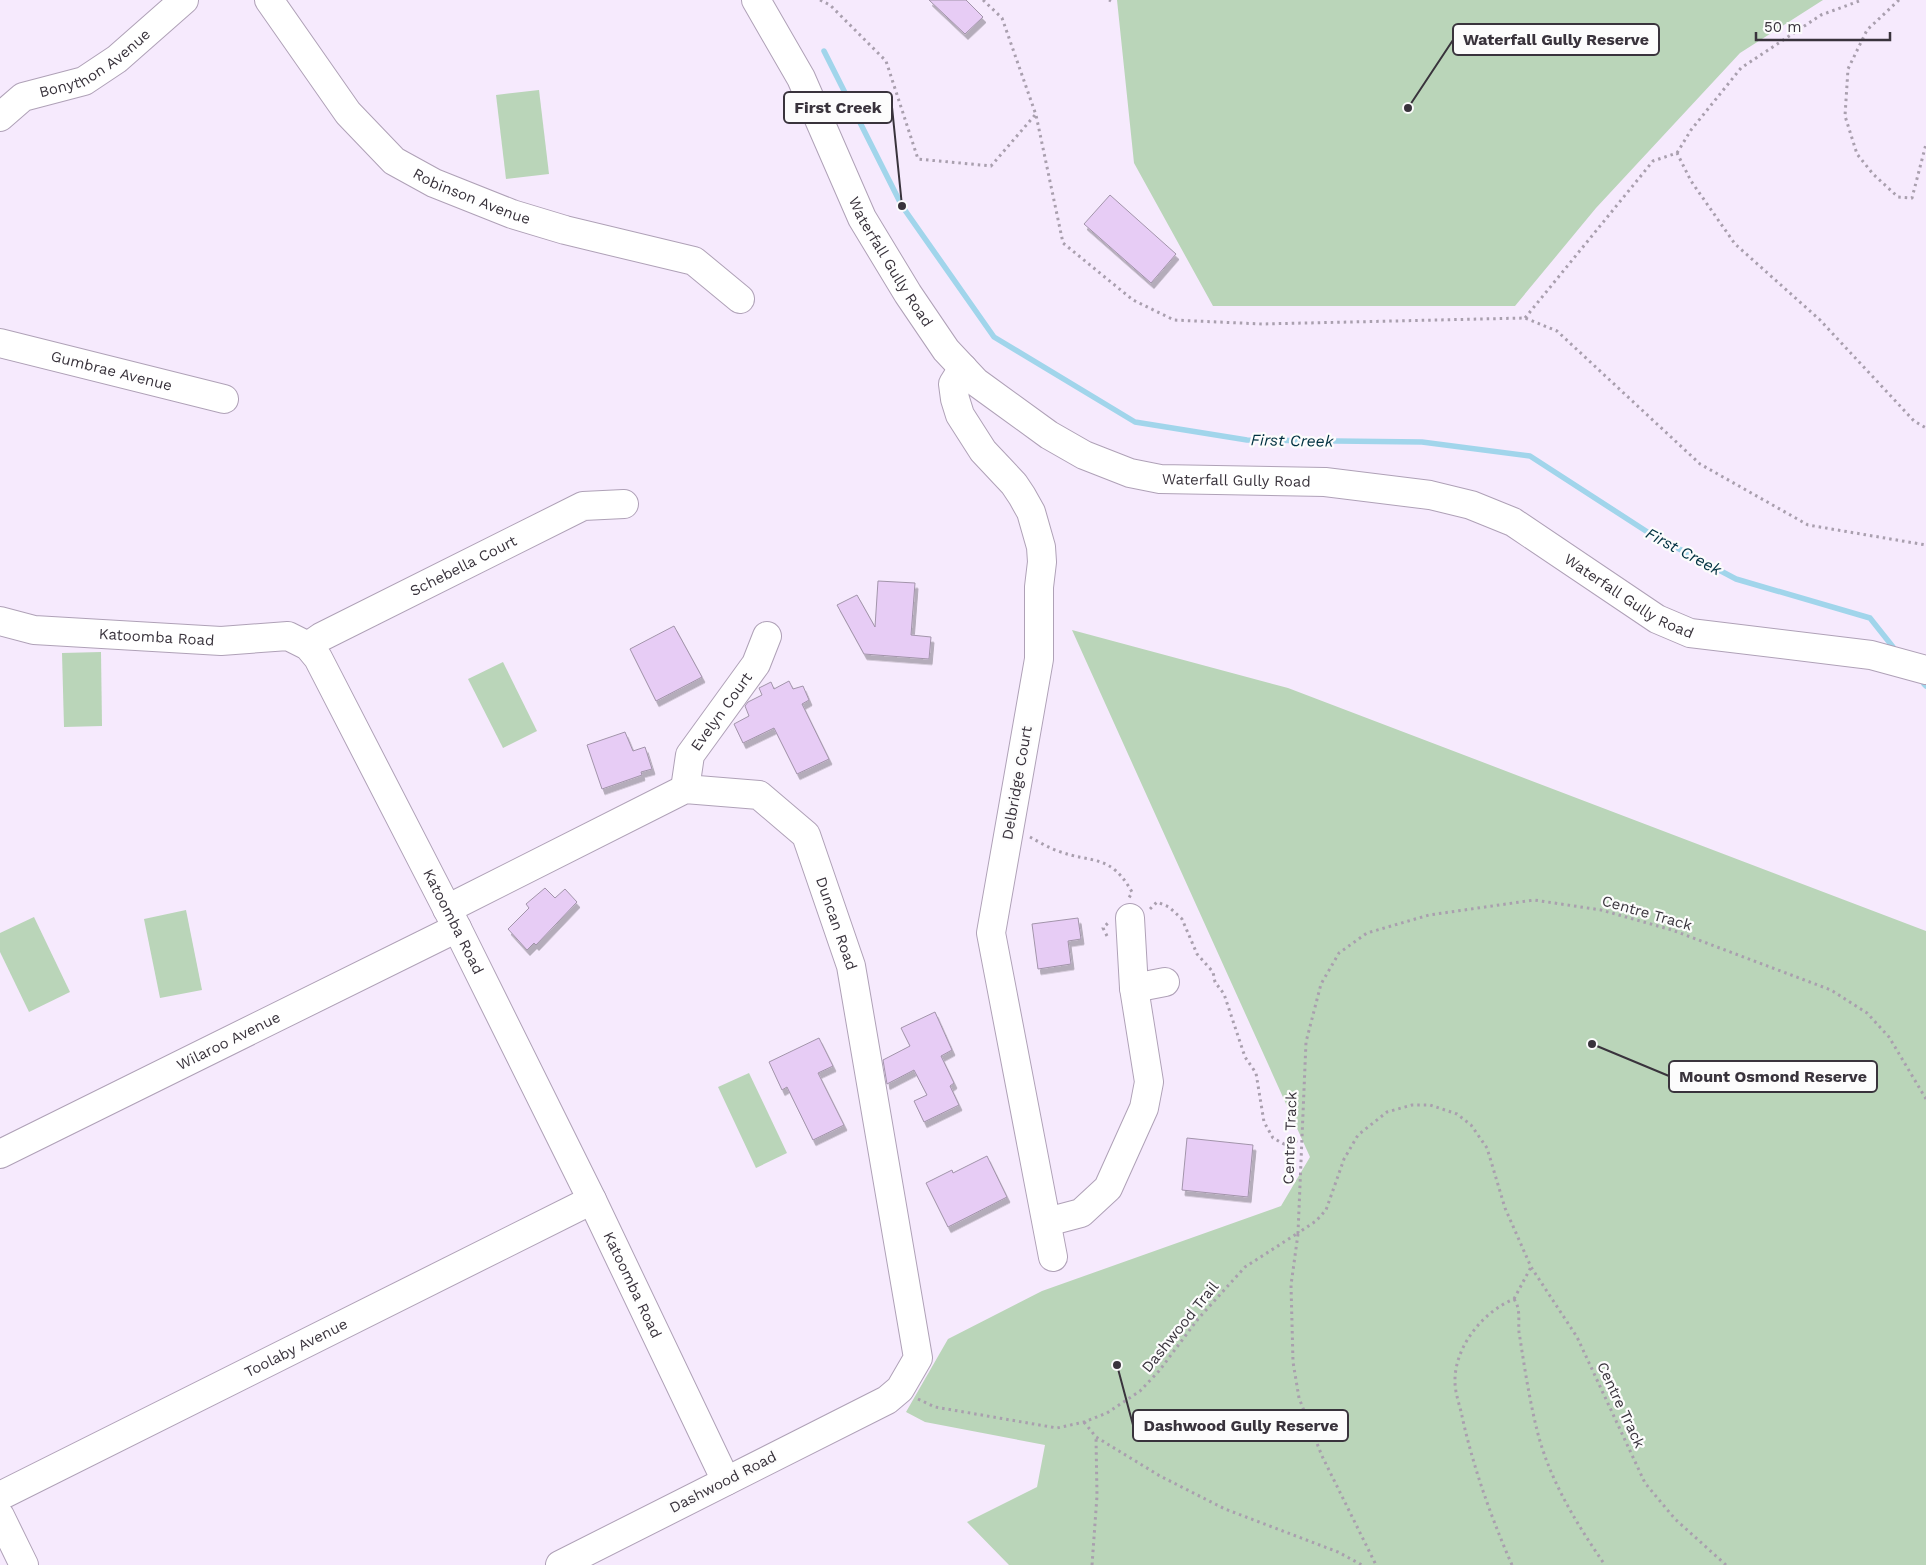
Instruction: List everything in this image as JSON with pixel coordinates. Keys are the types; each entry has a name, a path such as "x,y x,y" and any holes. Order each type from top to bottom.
{"street":[{"name":"Bonython Avenue","path":"0,117 11,92 84,81 116,59 184,0"},
{"name":"Robinson Avenue","path":"268,0 348,112 394,161 434,183 512,214 565,230 694,261 740,298"},
{"name":"Waterfall Gully Road","path":"756,0 801,78 862,218 908,294 946,350 976,382 1050,435 1084,455 1130,473 1160,480 1324,482 1430,495 1471,505 1513,522 1657,620 1690,633 1870,655 1926,670"},
{"name":"Gumbrae Avenue","path":"0,343 224,399"},
{"name":"Delbridge Court","path":"964,368 952,384 960,416 983,451 1014,484 1022,496 1031,512 1041,547 1039,660 991,933 1053,1257"},
{"name":"Schebella Court","path":"308,646 583,506 624,504"},
{"name":"Katoomba Road","path":"0,621 34,630 222,641 288,636 308,646 318,658 452,918 592,1200 726,1481"},
{"name":"Evelyn Court","path":"686,789 690,755 756,664 767,636"},
{"path":"452,918 686,789"},
{"name":"Duncan Road","path":"686,789 759,795 806,835 851,966 904,1267 918,1358 894,1394"},
{"name":"Wilaroo Avenue","path":"0,1154 452,918"},
{"path":"1047,1222 1082,1213 1108,1188 1144,1108 1149,1082 1134,988 1130,918"},
{"path":"1134,988 1165,982"},
{"name":"Toolaby Avenue","path":"0,1496 592,1200"},
{"name":"Dashwood Road","path":"560,1565 894,1394"},
{"path":"0,1516 24,1565"}],"path":[{"path":"820,0 830,4 886,61 918,160 992,166 1036,115"},
{"path":"983,0 1002,18 1036,115 1063,243 1133,300 1174,320 1262,324 1525,318 1557,331 1700,464 1708,469 1808,525 1926,545"},
{"path":"1525,318 1653,161 1677,153 1691,130 1741,68 1821,15 1862,0"},
{"path":"1899,0 1867,30 1848,69 1845,116 1857,154 1898,197 1912,198 1926,144"},
{"path":"1677,153 1691,181 1735,244 1820,320 1914,421 1926,428"},
{"name":"Centre Track","path":"1298,1233 1306,1042 1321,984 1340,953 1367,933 1428,915 1534,900 1601,910 1672,930 1832,990 1860,1008 1867,1013 1888,1037 1926,1099"},
{"name":"Centre Track","path":"1298,1233 1326,1210 1344,1159 1358,1135 1387,1112 1412,1105 1430,1106 1457,1114 1471,1125 1487,1148 1505,1208 1531,1267 1577,1337 1645,1483 1675,1519 1726,1565"},
{"path":"1298,1233 1291,1286 1293,1362 1299,1398 1322,1456 1376,1565"},
{"name":"Dashwood Trail","path":"894,1394 935,1407 1057,1428 1084,1422 1107,1413 1140,1391 1159,1371 1198,1319 1245,1267 1298,1233"},
{"path":"1512,1565 1501,1541 1469,1447 1454,1383 1458,1361 1477,1326 1505,1303 1514,1300 1531,1267"},
{"path":"1514,1300 1518,1305 1519,1330 1537,1430 1549,1467 1578,1526 1605,1565"},
{"path":"1084,1422 1096,1437 1160,1476 1225,1509 1338,1552 1362,1565"},
{"path":"1092,1565 1096,1496 1096,1437"}],"green space":[{"path":"1117,0 1823,0 1740,53 1596,208 1515,306 1213,306 1134,163"},
{"path":"539,90 549,174 506,179 496,95"},
{"path":"1072,630 1288,688 1926,931 1926,1565 1009,1565 967,1522 1037,1487 1045,1445 925,1422 906,1412 948,1339 1042,1291 1281,1206 1310,1157"},
{"path":"101,652 102,726 64,727 62,653"},
{"path":"503,662 537,731 503,748 468,679"},
{"path":"186,910 202,990 160,998 144,919"},
{"path":"34,917 70,992 29,1012 0,952 0,933"},
{"path":"749,1073 787,1153 756,1168 718,1087"}],"building":[{"path":"929,0 966,0 983,17 965,34"},
{"path":"1110,195 1176,254 1151,283 1084,224"},
{"path":"878,581 915,583 911,635 931,637 929,659 864,654 837,605 857,595 875,627"},
{"path":"674,626 702,677 656,701 630,649"},
{"path":"789,681 793,689 803,686 809,700 802,704 829,759 797,774 774,728 743,743 734,724 749,716 745,706 748,702 762,695 759,688 771,682 774,689"},
{"path":"625,732 633,751 645,747 652,769 641,772 642,775 602,789 587,745"},
{"path":"545,888 555,898 565,889 577,902 536,945 534,943 527,950 508,929 529,908 526,904"},
{"path":"1078,918 1081,939 1068,941 1071,964 1038,969 1032,924"},
{"path":"935,1012 952,1050 941,1056 954,1083 950,1086 959,1105 924,1122 914,1101 927,1095 914,1070 887,1084 883,1060 910,1046 901,1028"},
{"path":"819,1038 833,1066 818,1073 844,1125 813,1140 787,1087 782,1090 769,1062"},
{"path":"1187,1138 1253,1145 1248,1197 1182,1190"},
{"path":"987,1156 1007,1197 948,1227 926,1183 952,1170 953,1173"}],"waterway":[{"name":"First Creek","path":"824,51 902,206 994,337 1135,422 1247,440 1422,442 1530,456 1649,533 1736,579 1870,618 1893,647"}],"place":[{"name":"Waterfall Gully Reserve","path":"1408,108"},
{"name":"First Creek","path":"902,206"},
{"name":"Mount Osmond Reserve","path":"1592,1044"},
{"name":"Dashwood Gully Reserve","path":"1117,1365"}]}
